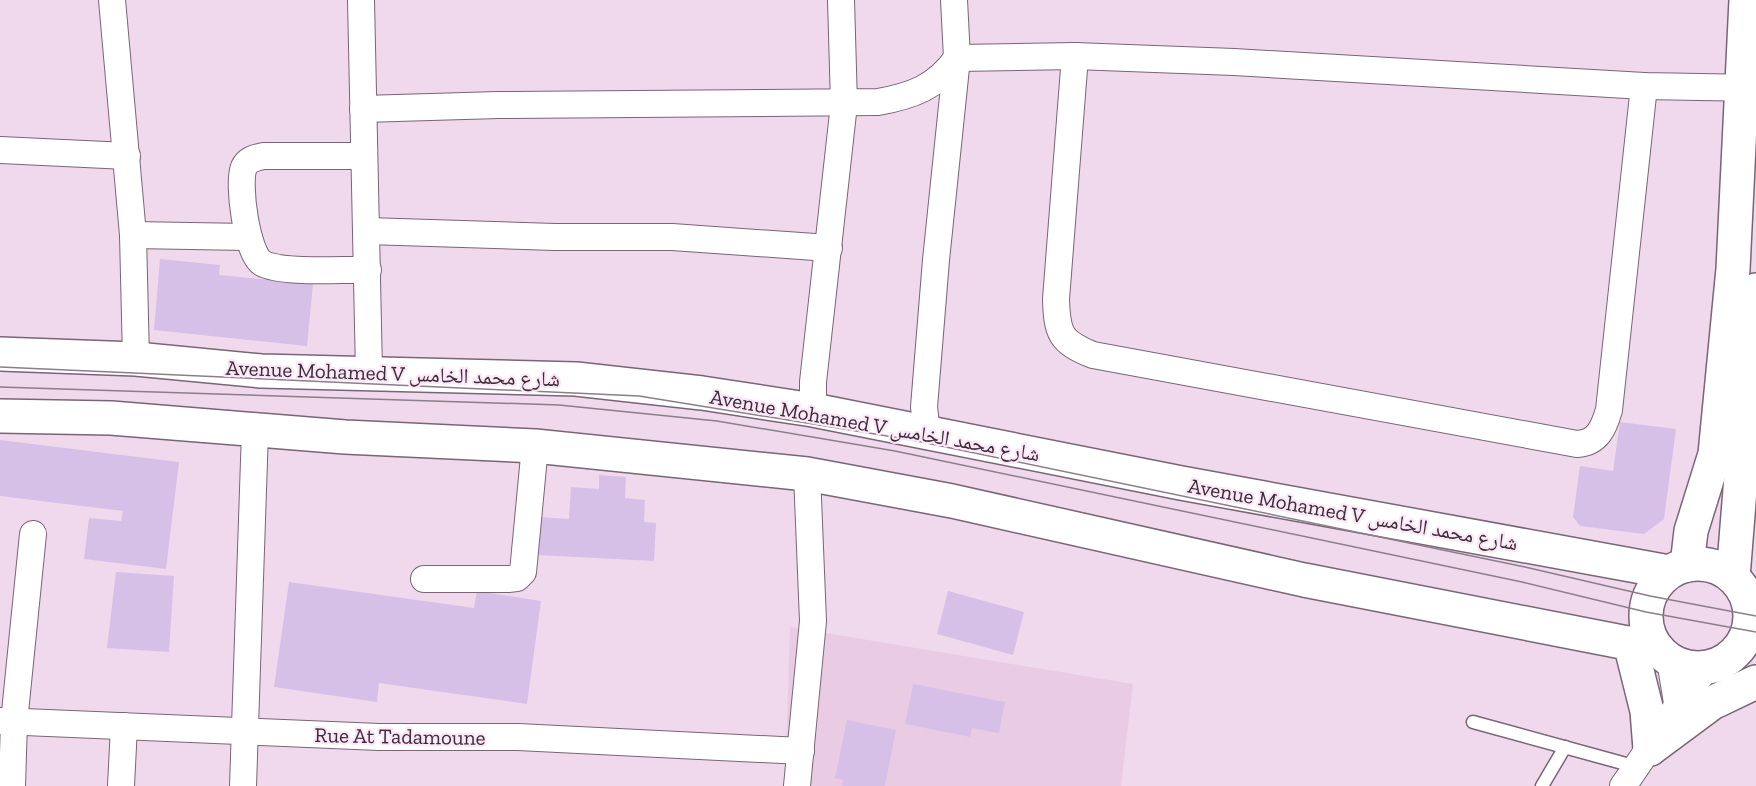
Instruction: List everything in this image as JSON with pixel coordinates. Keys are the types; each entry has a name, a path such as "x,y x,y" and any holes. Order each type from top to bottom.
{"main road":[{"path":"1653,650 1646,612 1650,596 1678,569 1714,454 1749,87 1746,0"},
{"path":"0,416 111,418 255,430 534,446 807,474 952,501 1304,580 1653,650 1688,667 1732,661 1749,631 1751,615 1746,593 1756,290"},
{"name":"Avenue Mohamed V شارع محمد الخامس","path":"0,354 136,359 261,371 576,379 813,410 1181,483 1678,569"},
{"path":"1678,569 1712,566 1746,593"},
{"path":"1637,767 1647,711 1636,656 1653,650"},
{"path":"1637,767 1712,703 1756,682"}],"street":[{"path":"112,0 133,235 136,359"},
{"path":"361,0 369,372"},
{"path":"813,410 813,382 844,104 841,0"},
{"path":"927,433 924,407 936,260 957,58 954,0"},
{"path":"363,109 657,103 844,104 878,102 915,94 939,80 957,58 1075,56 1234,62 1644,86 1749,87"},
{"path":"1075,56 1056,299 1059,331 1072,347 1093,355 1577,444 1594,440 1604,427 1609,410 1644,86"},
{"path":"0,150 127,156"},
{"path":"364,156 263,156 249,160 243,173 248,237 256,259 271,267 368,270"},
{"path":"367,231 555,237 672,237 829,248"},
{"path":"133,235 248,237"},
{"path":"243,786 243,732 255,430"},
{"path":"424,579 508,579 517,578 523,572 534,446"},
{"path":"797,786 813,621 807,474"},
{"path":"12,786 7,721 33,534"},
{"path":"1653,650 1677,703"},
{"path":"1637,767 1677,703 1732,661"},
{"name":"Rue At Tadamoune","path":"7,721 379,738 518,737 801,751"},
{"path":"121,786 124,726"}],"lane":[{"path":"1473,722 1637,767"},
{"path":"1542,786 1565,747"}],"shaded area":[{"path":"790,627 1133,684 1121,786 785,786"}],"building":[{"path":"160,259 220,265 219,275 313,284 307,346 154,330"},
{"path":"1620,422 1676,429 1664,519 1644,534 1580,526 1573,517 1580,466 1613,471"},
{"path":"0,440 179,462 166,569 84,559 89,518 121,521 123,511 0,496"},
{"path":"599,475 626,477 625,498 645,500 644,522 656,523 654,561 537,555 539,517 569,519 571,487 599,489"},
{"path":"116,572 174,576 169,652 107,648"},
{"path":"289,582 474,608 477,591 541,601 527,704 379,683 377,702 274,687"},
{"path":"948,591 1024,612 1013,655 937,634"},
{"path":"913,684 1005,702 999,733 972,728 970,737 905,724"},
{"path":"847,720 896,730 885,786 842,786 843,780 835,778"}],"tram line":[{"path":"0,367 639,396 912,440 1525,567 1650,596 1756,616"},
{"path":"0,387 559,405 717,421 895,451 1522,582 1646,612 1756,632"}]}
